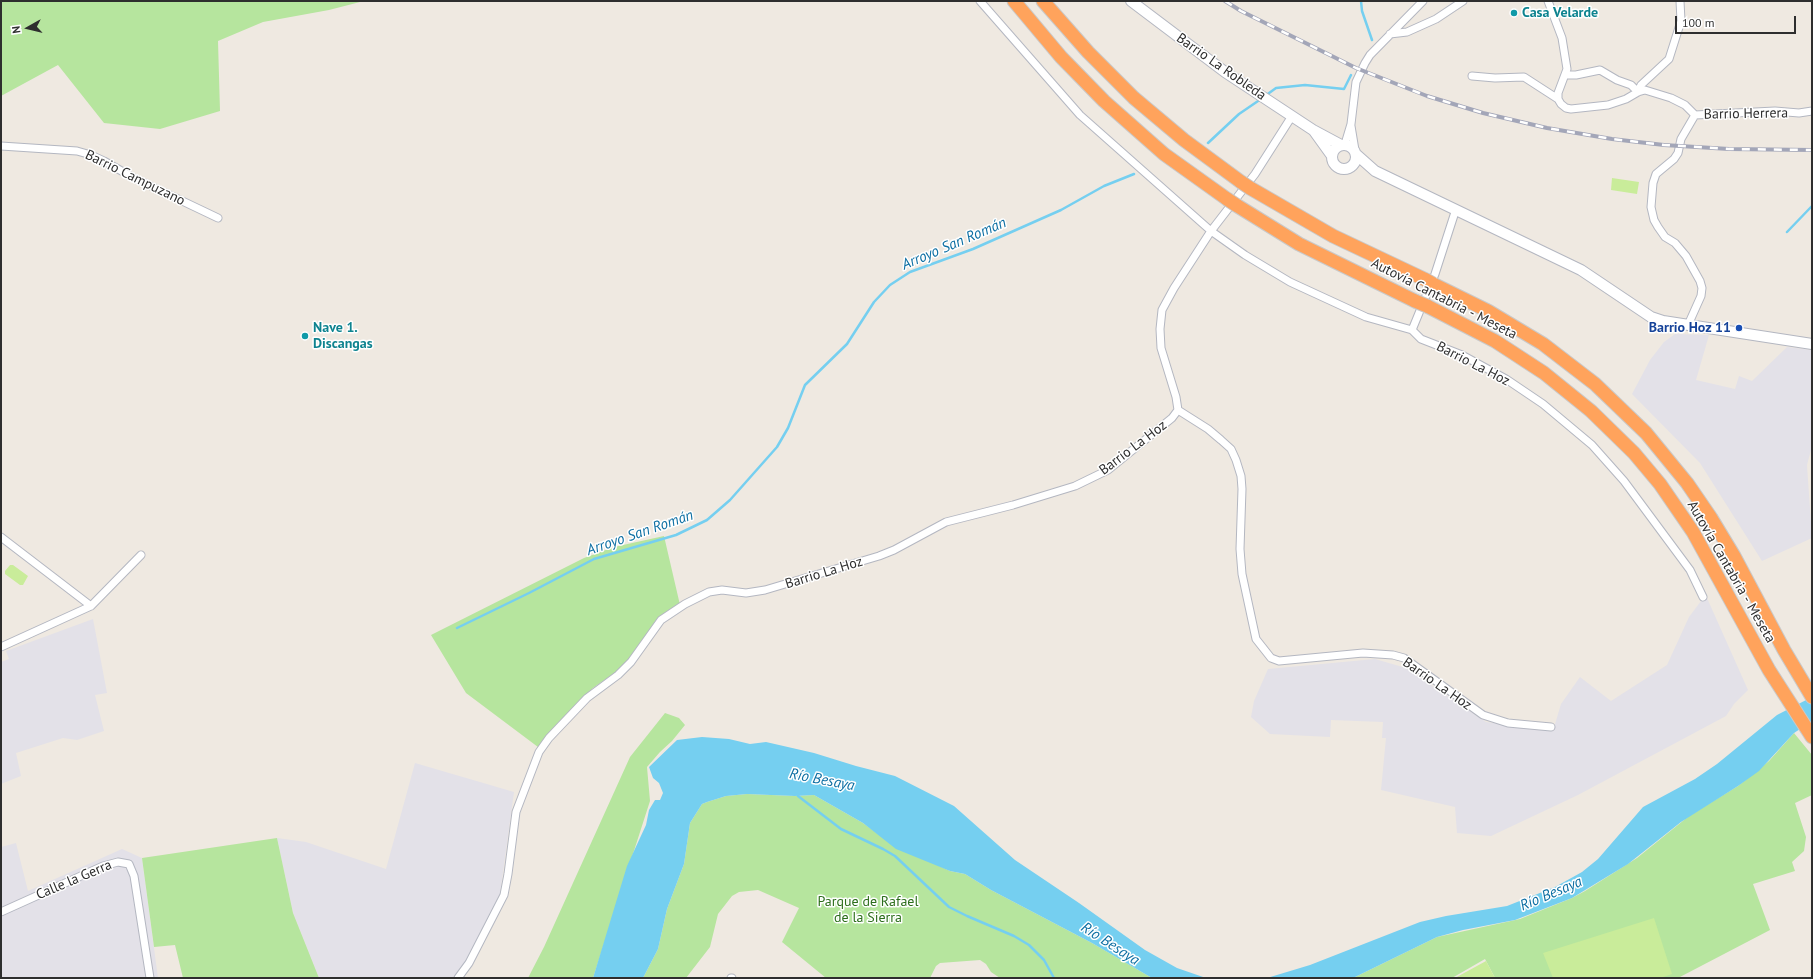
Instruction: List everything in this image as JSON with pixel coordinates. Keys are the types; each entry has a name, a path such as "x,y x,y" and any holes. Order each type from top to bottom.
{"highway":[{"name":"Autovía Cantabria - Meseta","path":"1014,1 1061,57 1110,106 1164,154 1232,202 1299,244 1421,303 1478,332 1512,352 1549,377 1591,412 1619,438 1647,469 1679,511 1704,550 1707,567 1766,672"},
{"name":"Autovía Cantabria - Meseta","path":"1043,1 1083,47 1134,98 1184,140 1245,185 1333,236 1488,311 1543,344 1578,370 1626,413 1660,449 1700,500 1791,656 1812,697"},
{"path":"1791,656 1812,684"},
{"path":"1766,672 1812,737"},
{"path":"1766,672 1787,713 1812,748"}],"street":[{"path":"980,1 1080,115 1211,231"},
{"name":"Barrio La Robleda","path":"1131,1 1185,43 1267,100 1313,130 1343,144"},
{"path":"1423,1 1370,55 1356,82 1351,124 1343,144 1335,149 1332,156 1338,167 1342,169 1350,168 1375,171 1456,209 1580,270 1651,317 1663,321 1812,344"},
{"path":"1390,34 1407,32 1436,20 1463,1"},
{"path":"1548,1 1562,38 1567,69 1558,93 1558,99 1560,104 1566,108 1608,105 1626,99 1638,92 1641,85 1669,59 1681,21 1680,1"},
{"name":"Barrio Herrera","path":"1566,75 1576,75 1600,70 1617,80 1631,85 1638,92 1645,90 1671,98 1685,105 1694,115 1775,111 1799,113 1812,111"},
{"path":"1472,76 1495,78 1524,77 1558,99"},
{"path":"1688,325 1701,296 1702,288 1700,281 1682,252 1675,243 1665,237 1658,227 1654,220 1651,206 1653,183 1656,174 1674,159 1678,153 1681,139 1694,115"},
{"name":"Barrio La Hoz","path":"458,978 470,963 504,895 514,820 539,752 549,738 587,698 618,675 631,662 643,647 655,626 661,620 702,595 716,590 746,593 766,590 857,564 894,550 946,522 1006,508 1075,486 1108,470 1162,428 1172,418 1178,410 1176,397 1161,348 1160,329 1162,310 1174,288 1211,231 1255,174 1292,116"},
{"path":"1350,168 1356,161 1356,152 1351,124"},
{"name":"Barrio La Robleda","path":"1313,130 1332,156"},
{"path":"1343,144 1356,152 1375,171"},
{"name":"Barrio Campuzano","path":"1,146 77,151 91,155 132,178 218,218"},
{"path":"1412,330 1435,274 1456,209"},
{"name":"Barrio La Hoz","path":"1211,231 1245,255 1290,282 1366,317 1412,330 1421,339 1462,355 1506,379 1543,404 1592,445 1636,495 1690,570 1703,597"},
{"name":"Barrio La Hoz","path":"1178,410 1208,429 1221,440 1231,449 1236,460 1241,476 1242,488 1240,549 1242,574 1256,639 1271,658 1279,662 1363,653 1393,655 1404,658 1483,715 1508,722 1551,727"},
{"path":"1,537 90,606"},
{"path":"1,646 90,606 141,555"},
{"name":"Calle la Gerra","path":"1,912 103,866 118,862 129,864 134,876 150,978"}],"shaded area":[{"path":"1675,334 1709,335 1696,380 1735,389 1739,376 1752,381 1787,347 1812,350 1812,446 1807,465 1812,538 1762,561 1700,463 1632,394 1650,360 1664,342"},
{"path":"1707,598 1748,690 1734,704 1726,716 1578,795 1491,836 1457,833 1455,807 1381,790 1386,738 1382,738 1383,722 1331,720 1330,737 1270,734 1251,717 1254,701 1268,669 1375,659 1406,668 1486,722 1553,731 1561,704 1580,677 1611,701 1667,665 1689,617 1701,601"},
{"path":"93,619 107,693 95,695 104,731 77,740 63,738 16,753 21,776 1,784 1,662 9,659 6,651"},
{"path":"415,763 514,792 500,894 462,970 454,978 319,978 293,913 277,838 306,842 386,869"},
{"path":"16,843 28,891 122,849 142,858 158,978 1,978 1,847"}],"green space":[{"path":"1,1 364,1 329,10 263,22 218,41 220,111 160,129 104,123 58,65 1,96"},
{"path":"1612,178 1639,182 1637,194 1611,190"},
{"path":"664,536 680,605 656,620 623,667 593,688 581,699 538,747 466,693 431,635 584,558 614,547"},
{"path":"10,565 13,565 28,576 23,585 20,585 5,574 5,571"},
{"path":"665,713 679,718 685,725 647,767 650,801 593,978 528,978 544,947 630,757"},
{"path":"1794,733 1812,755 1812,795 1795,803 1806,837 1804,851 1792,862 1795,871 1753,884 1770,930 1678,978 1495,978 1485,959 1452,978 1353,978 1437,937 1520,919 1572,898 1585,891 1637,858 1689,816 1738,786 1769,761"},
{"name":"Parque de Rafael de la Sierra","path":"747,794 795,796 814,795 863,823 878,834 950,871 965,874 991,890 1092,943 1152,978 1000,978 991,972 986,964 980,960 940,963 936,966 930,978 826,978 782,942 799,908 758,890 739,892 732,896 718,914 710,947 686,978 643,978 658,949 667,909 684,864 690,823 702,804 726,796"},
{"path":"277,838 293,913 319,978 183,978 175,945 154,947 142,858"},
{"path":"1654,918 1672,974 1660,978 1553,978 1543,953"},
{"path":"1486,961 1495,978 1455,978"}],"water":[{"name":"Río Besaya","path":"1812,697 1812,721 1794,733 1759,771 1681,822 1628,864 1572,898 1515,920 1463,930 1437,937 1353,978 1267,978 1310,965 1420,922 1507,906 1555,887 1582,872 1598,859 1643,807 1695,779 1717,764 1777,715"},
{"name":"Río Besaya","path":"702,737 729,739 750,744 766,742 814,753 895,776 954,806 1015,860 1145,950 1177,968 1206,978 1152,978 1092,943 991,890 965,874 950,871 896,849 863,823 814,795 795,796 747,794 726,796 702,804 690,823 684,864 667,909 658,949 643,978 593,978 627,866 646,825 649,810 655,800 660,800 663,793 659,783 653,778 649,767 677,740"}],"waterway":[{"name":"Arroyo San Román","path":"1361,1 1362,11 1372,40"},
{"name":"Arroyo San Román","path":"1265,96 1276,88 1305,85 1344,89 1351,75"},
{"name":"Arroyo San Román","path":"1208,143 1239,114 1261,99"},
{"name":"Arroyo San Román","path":"457,628 594,559 676,535 707,520 730,500 777,447 788,428 805,385 847,344 874,302 890,285 910,272 973,249 1061,210 1104,186 1134,174"},
{"path":"1787,232 1812,206"},
{"path":"798,794 798,796 841,829 895,856 949,907 1014,936 1029,945 1044,960 1054,978"}],"railway":[{"path":"1225,1 1241,11 1356,68 1427,96 1483,113 1547,128 1612,139 1664,145 1729,149 1812,150"}],"place":[{"name":"Casa Velarde","path":"1514,13"},
{"name":"Barrio Hoz 11","path":"1739,328"},
{"name":"Nave 1. Discangas","path":"305,336"}]}
